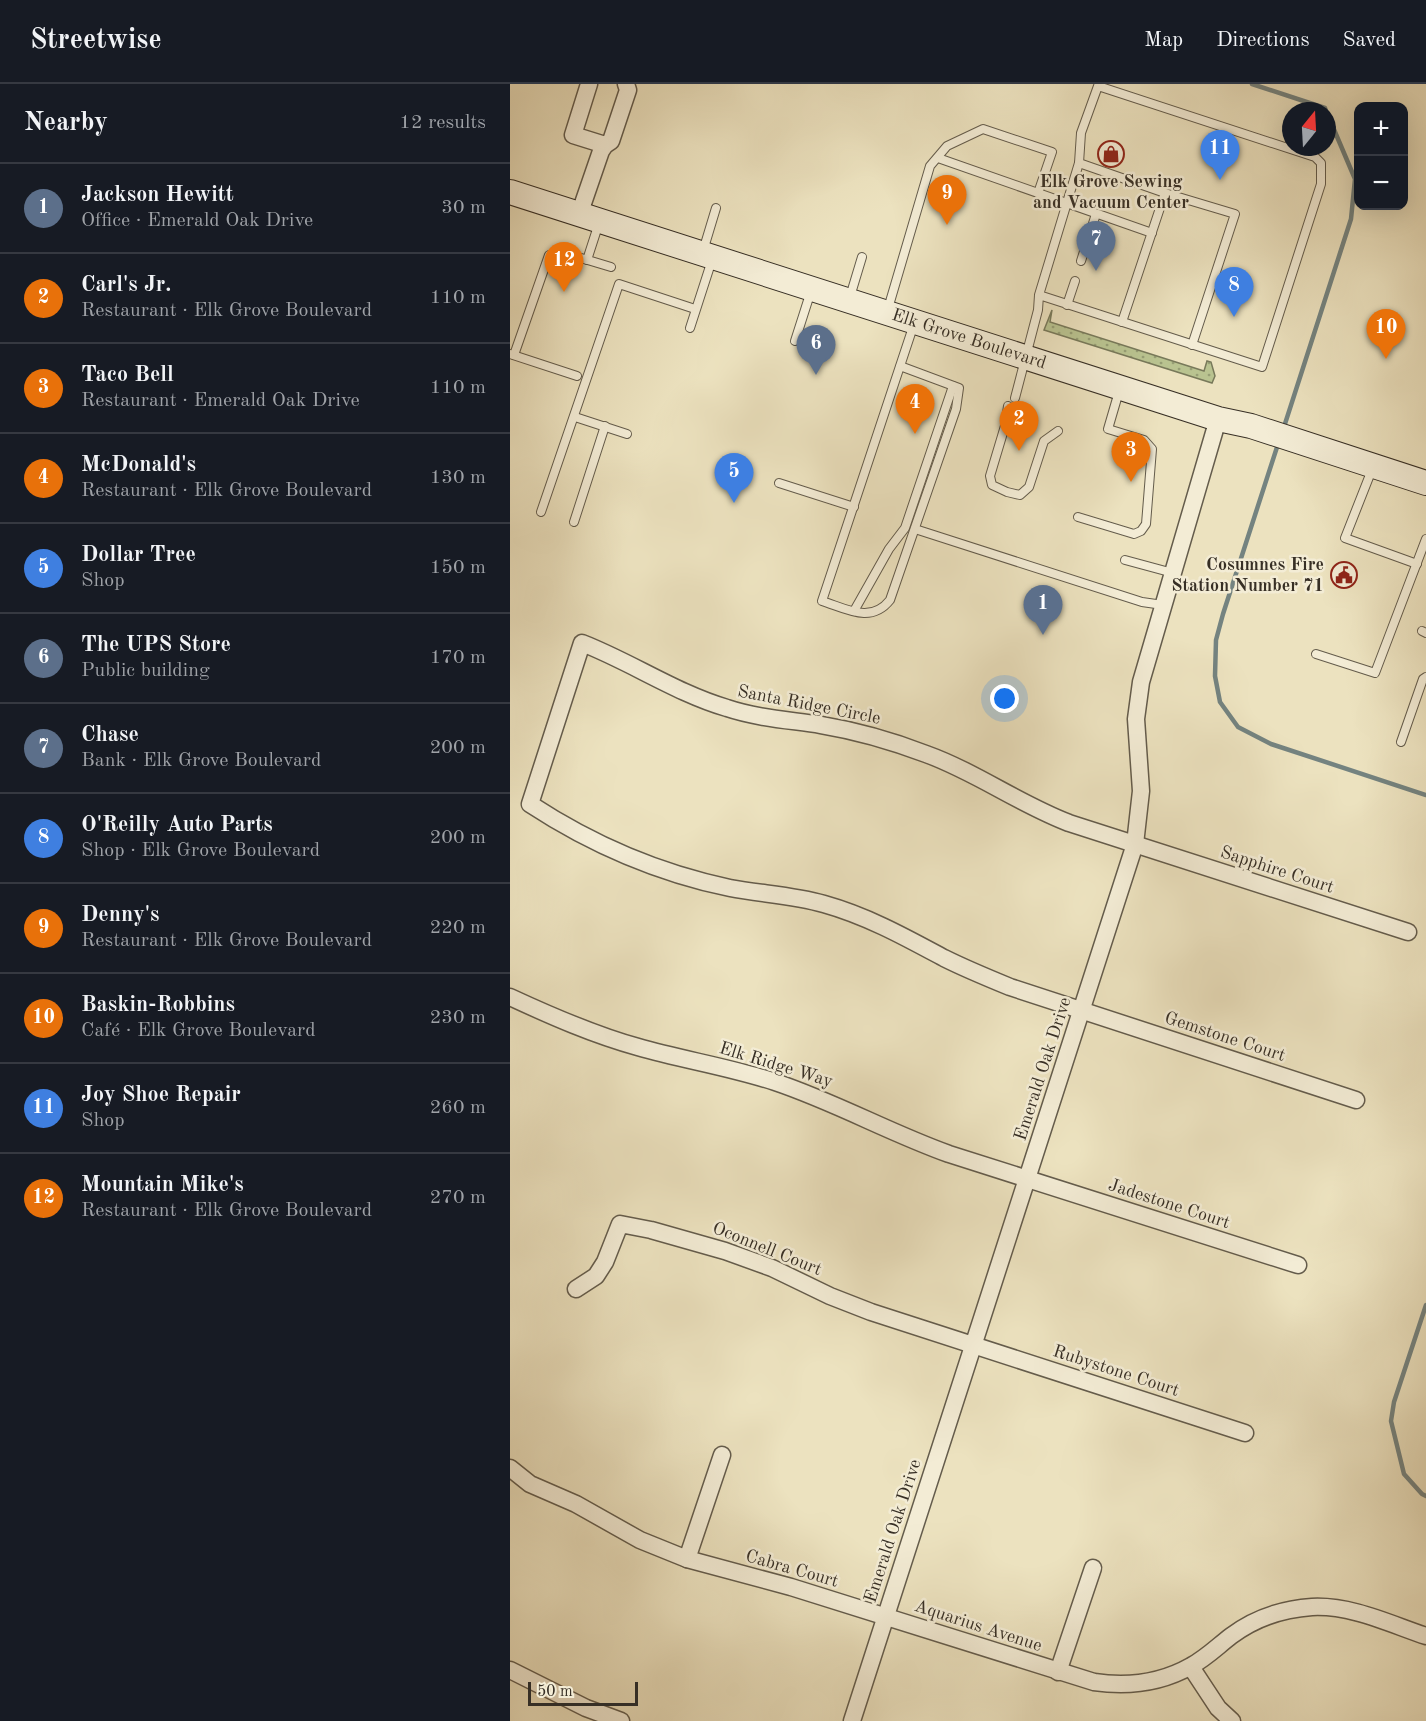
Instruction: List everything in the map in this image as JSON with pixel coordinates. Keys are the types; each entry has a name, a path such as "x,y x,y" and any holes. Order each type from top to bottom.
{"main road":[{"name":"Elk Grove Boulevard","path":"512,198 589,218 708,255 1218,419 1251,426 1426,483"}],"street":[{"path":"589,84 573,135 604,145"},
{"path":"589,218 600,151 611,141 627,90 626,84"},
{"name":"Emerald Oak Drive","path":"852,1721 1135,844 1141,791 1136,737 1138,700 1145,664 1218,419"},
{"name":"Santa Ridge Circle","path":"1082,1011 977,974 861,916 824,904 696,880 635,860 577,833 530,804 582,643 615,656 694,696 727,708 761,717 858,733 929,755 962,769 1054,817 1135,844"},
{"name":"Sapphire Court","path":"1135,844 1408,932"},
{"name":"Elk Ridge Way","path":"510,997 587,1030 636,1047 773,1081 818,1097 924,1145 1028,1179"},
{"name":"Gemstone Court","path":"1082,1011 1356,1100"},
{"name":"Jadestone Court","path":"1028,1179 1298,1266"},
{"name":"Oconnell Court","path":"576,1289 596,1276 605,1262 620,1224 725,1251 772,1268 830,1296 871,1312 974,1346"},
{"name":"Rubystone Court","path":"974,1346 1245,1433"},
{"path":"687,1559 723,1455"},
{"name":"Cabra Court","path":"510,1468 538,1488 576,1504 640,1540 687,1559 791,1587 886,1617"},
{"name":"Aquarius Avenue","path":"1058,1672 1093,1568"},
{"name":"Aquarius Avenue","path":"886,1617 1094,1682 1130,1684 1164,1678 1191,1667 1248,1626 1271,1615 1296,1609 1313,1607 1346,1610 1426,1636"},
{"path":"1191,1667 1218,1708 1232,1721"},
{"path":"510,1670 586,1708 621,1721"}],"lane":[{"path":"1015,398 1038,310 1039,295 1079,163 1081,133 1098,86 1315,157 1321,163 1320,184 1262,367 1039,295"},
{"path":"887,312 930,166 947,146 983,129 1052,152 1038,193"},
{"path":"938,158 1152,233"},
{"path":"1079,163 1235,214 1192,345"},
{"path":"1122,322 1165,193"},
{"path":"690,328 708,255 716,208"},
{"path":"1081,261 1096,214"},
{"path":"587,260 589,218"},
{"path":"577,376 512,354 549,255 561,252 611,267"},
{"path":"849,300 862,257"},
{"path":"1067,304 1075,281"},
{"path":"542,512 619,284 695,309"},
{"path":"795,341 812,288"},
{"path":"900,366 960,388 956,409 890,600 882,610 865,614 822,602 854,507 900,366 915,321"},
{"path":"855,611 889,549 905,528 953,386"},
{"path":"1078,517 1134,534 1141,531 1146,524 1152,449 1143,440 1108,429 1120,387"},
{"path":"1008,406 1005,426 990,476 992,484 1007,492 1020,495 1029,487 1044,441 1058,430"},
{"path":"575,417 627,434"},
{"path":"574,522 605,426"},
{"path":"1373,466 1345,538 1416,564"},
{"path":"779,483 854,507"},
{"path":"915,529 1142,602 1163,605"},
{"path":"1316,654 1375,673 1426,539"},
{"path":"1125,560 1173,573"},
{"path":"1401,742 1423,679 1426,677"}],"green space":[{"path":"1052,310 1050,322 1204,371 1207,361 1211,362 1215,376 1212,383 1044,330"}],"waterway":[{"path":"1252,84 1307,102"},
{"path":"1283,430 1351,219 1355,179 1336,134"},
{"path":"1278,444 1216,640 1215,676 1220,702 1238,727 1271,744 1426,795"},
{"path":"1426,1305 1394,1402 1391,1421 1404,1474 1426,1496"}],"place":[{"name":"Elk Grove Sewing and Vacuum Center","path":"1111,154"},
{"name":"Joy Shoe Repair","path":"1220,180"},
{"name":"Denny's","path":"947,225"},
{"name":"Chase","path":"1096,271"},
{"name":"Mountain Mike's","path":"564,292"},
{"name":"O'Reilly Auto Parts","path":"1234,317"},
{"name":"Baskin-Robbins","path":"1386,359"},
{"name":"The UPS Store","path":"816,375"},
{"name":"McDonald's","path":"915,434"},
{"name":"Carl's Jr.","path":"1019,451"},
{"name":"Taco Bell","path":"1131,482"},
{"name":"Dollar Tree","path":"734,503"},
{"name":"Cosumnes Fire Station Number 71","path":"1344,575"},
{"name":"Jackson Hewitt","path":"1043,635"}]}
